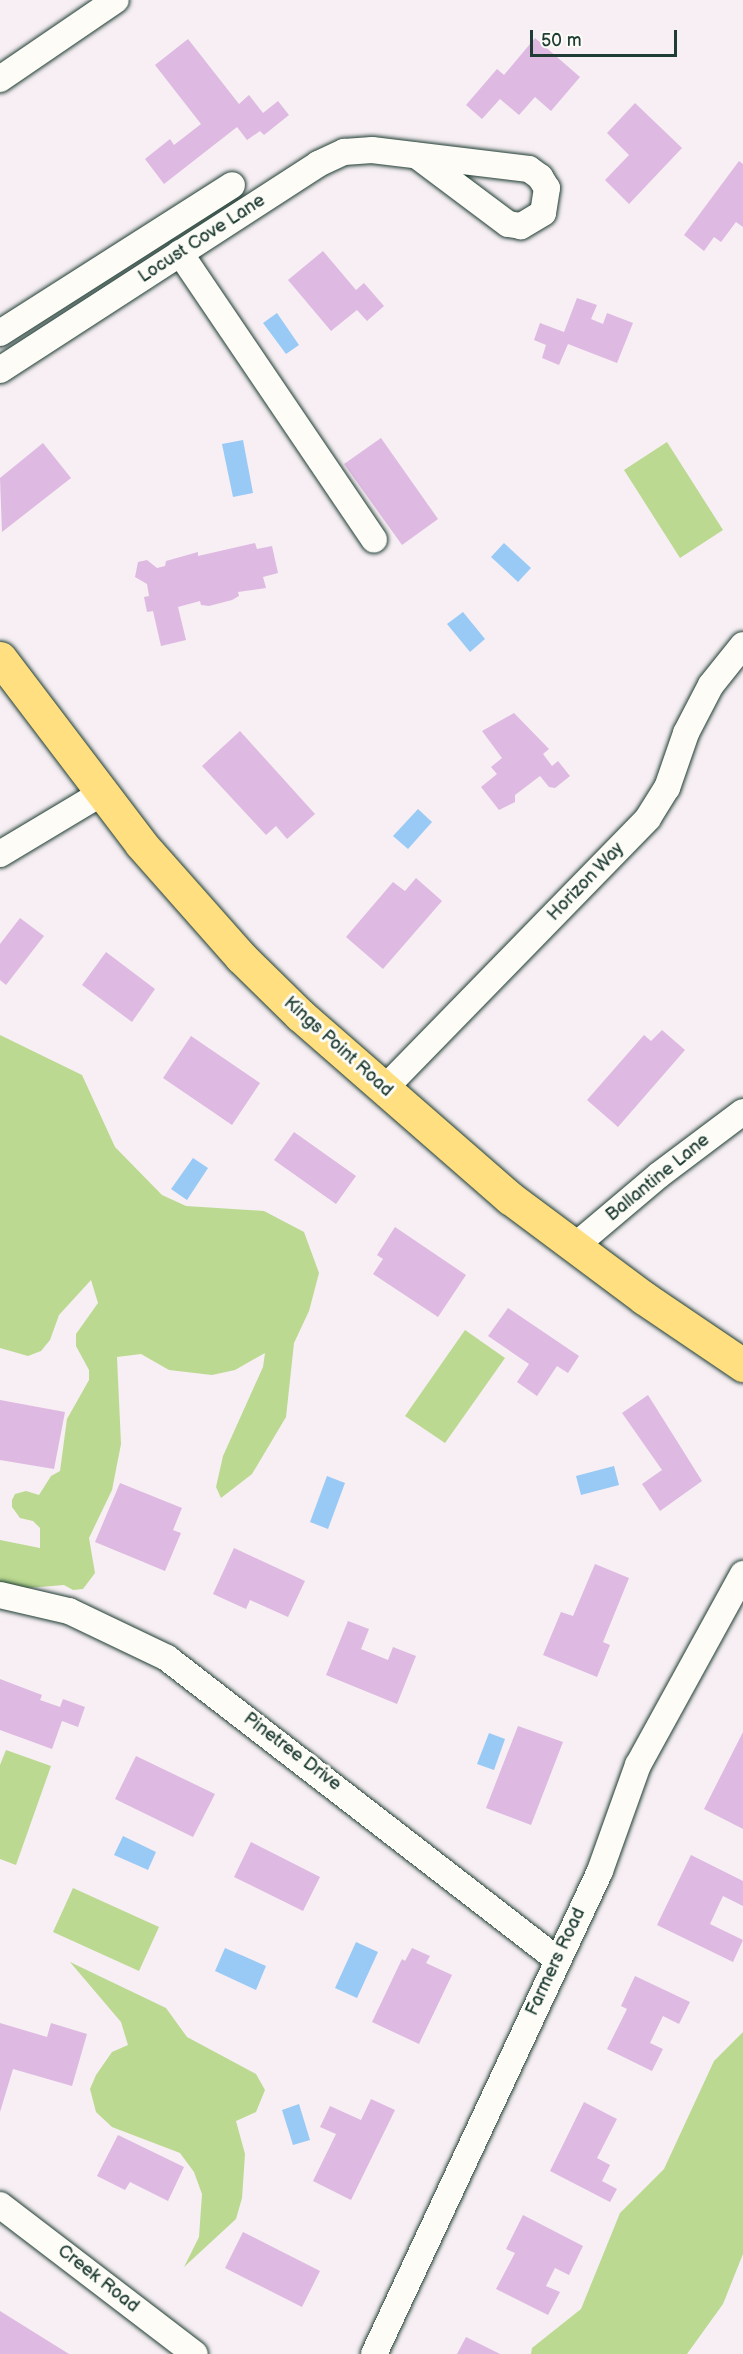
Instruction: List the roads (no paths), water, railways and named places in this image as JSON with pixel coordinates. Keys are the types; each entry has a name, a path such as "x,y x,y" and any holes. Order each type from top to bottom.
{"main road":[{"name":"Kings Point Road","path":"0,658 141,844 241,957 300,1015 510,1198 743,1365"}],"street":[{"path":"0,79 116,0"},
{"name":"Locust Cove Lane","path":"0,370 180,252 344,152 372,150 417,156"},
{"path":"0,333 232,185"},
{"path":"180,252 374,540"},
{"name":"Horizon Way","path":"384,1089 648,818 667,788 686,733 711,685 743,645"},
{"path":"0,854 102,793"},
{"name":"Ballantine Lane","path":"575,1246 658,1175 743,1112"},
{"name":"Farmers Road","path":"375,2354 557,1959 600,1871 638,1765 743,1574"},
{"name":"Pinetree Drive","path":"0,1595 69,1611 167,1658 557,1959"},
{"name":"Creek Road","path":"0,2205 195,2354"}],"water":[{"path":"277,313 299,345 286,354 263,323"},
{"path":"243,440 253,493 233,497 222,444"},
{"path":"504,543 531,568 518,582 491,557"},
{"path":"463,612 485,639 470,652 447,624"},
{"path":"418,809 432,822 408,849 393,836"},
{"path":"193,1158 208,1168 187,1200 171,1189"},
{"path":"614,1466 619,1485 581,1495 576,1476"},
{"path":"327,1476 345,1483 328,1529 310,1522"},
{"path":"489,1733 505,1739 494,1770 477,1764"},
{"path":"123,1836 156,1852 148,1870 114,1855"},
{"path":"356,1942 378,1952 357,1998 335,1988"},
{"path":"225,1948 266,1966 256,1990 215,1971"},
{"path":"299,2104 310,2140 293,2145 282,2110"}]}
